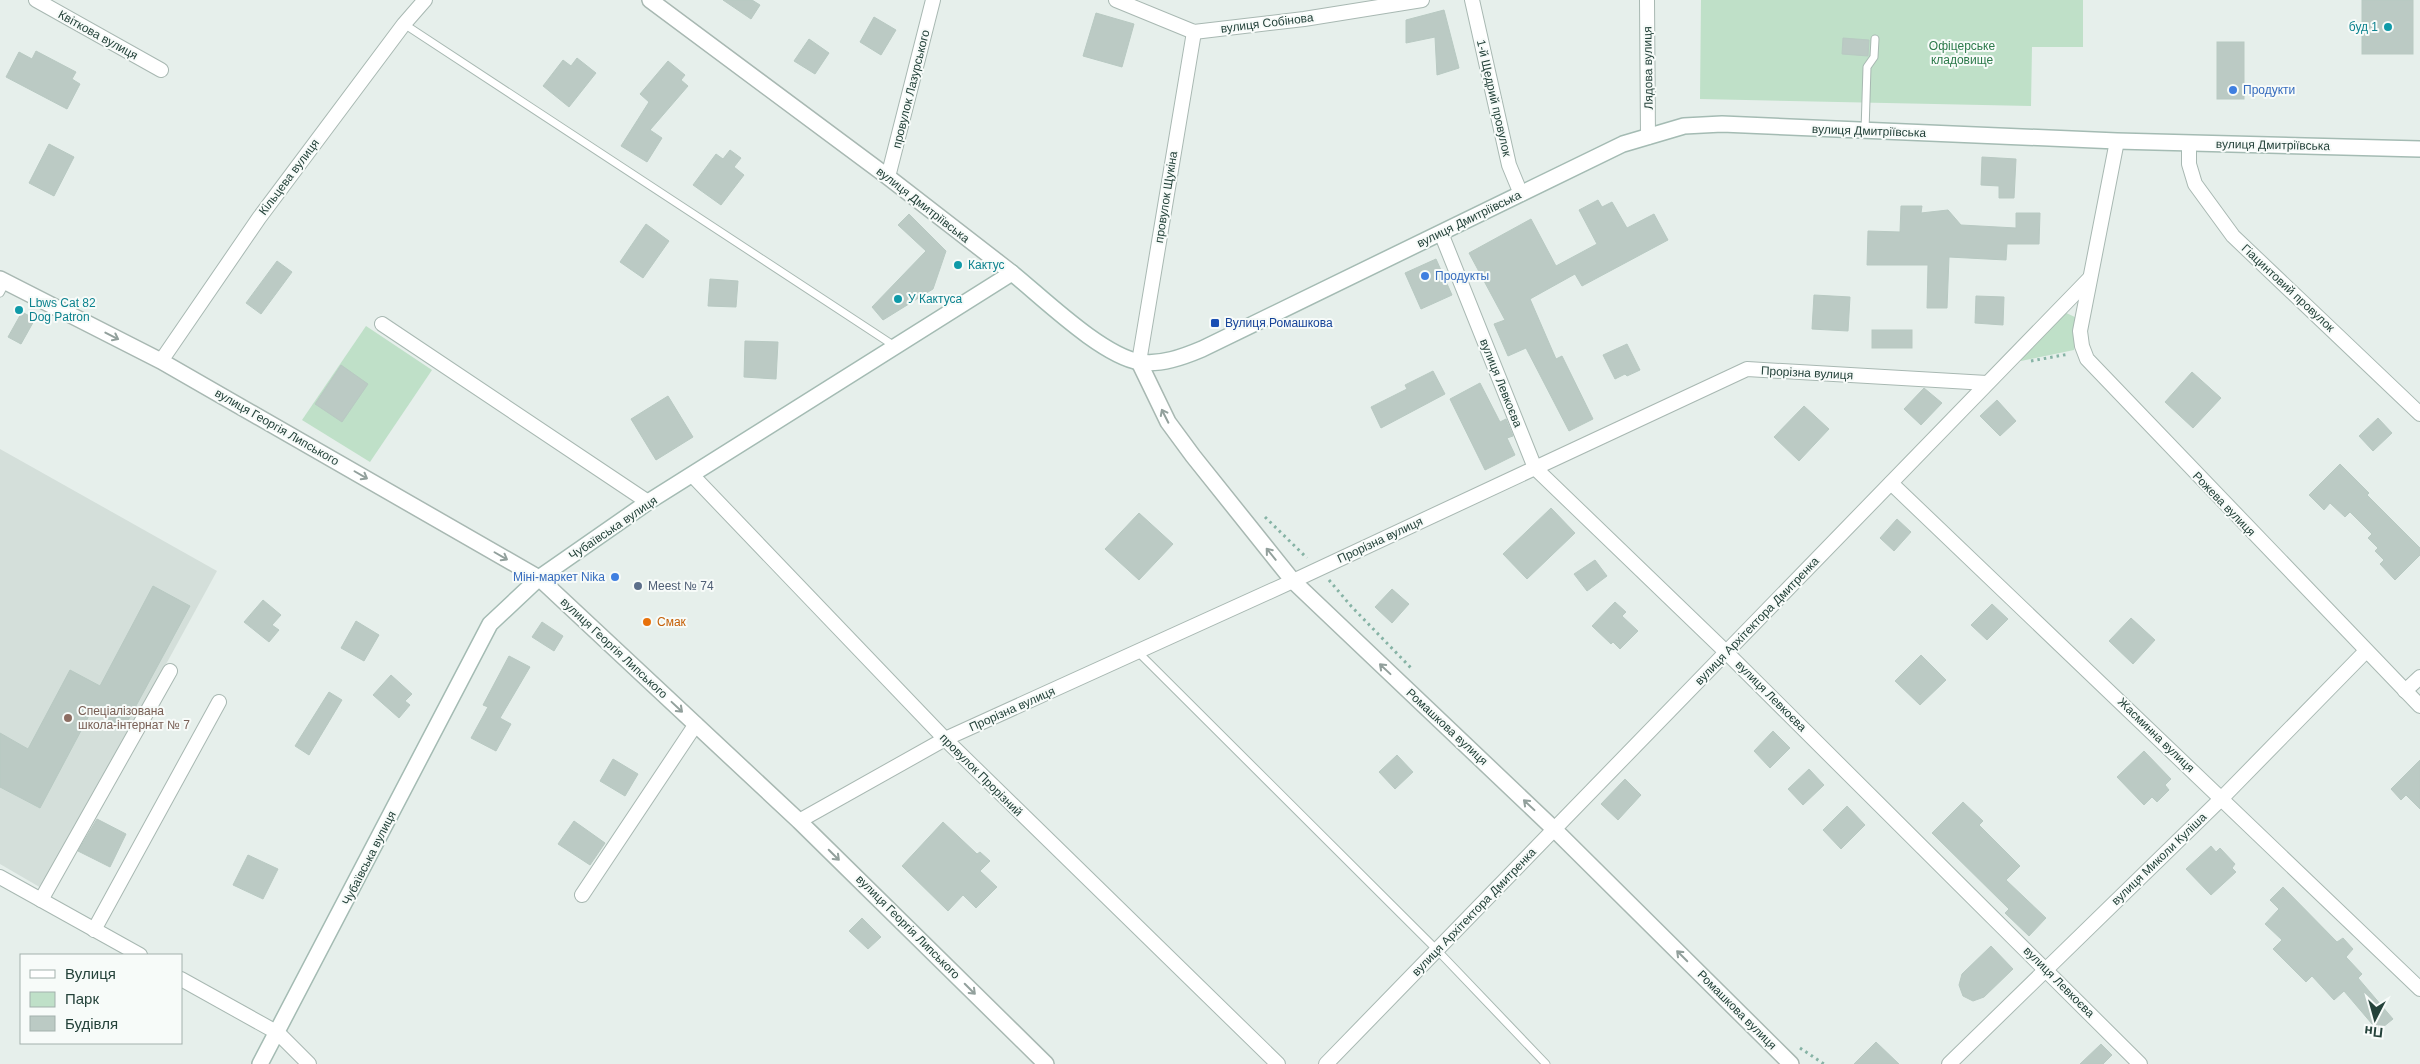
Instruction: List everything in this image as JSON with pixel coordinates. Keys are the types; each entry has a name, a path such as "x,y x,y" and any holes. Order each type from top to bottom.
{"street":[{"name":"Квіткова вулиця","path":"36,0 161,70"},
{"name":"Кільцева вулиця","path":"161,360 259,218 404,24 425,0"},
{"name":"вулиця Дмитріївська","path":"650,0 888,177 1094,340 1115,352 1139,362 1158,362 1190,354 1623,144 1684,126 1722,124 2118,141 2420,148"},
{"name":"провулок Лазурського","path":"888,177 933,0"},
{"name":"вулиця Собінова","path":"1116,0 1146,6 1194,32 1304,19 1422,0"},
{"name":"1-й Щедрий провулок","path":"1472,0 1509,165 1522,194"},
{"name":"Лядова вулиця","path":"1647,0 1648,137"},
{"name":"провулок Щукіна","path":"1139,362 1194,32"},
{"path":"2089,279 2118,141"},
{"name":"Гіацинтовий провулок","path":"2189,143 2189,164 2195,184 2233,236 2420,414"},
{"name":"вулиця Левкоєва","path":"1441,233 1535,468 1726,652 2140,1064"},
{"name":"Чубаївська вулиця","path":"260,1064 278,1033 490,624 539,578 648,502 693,476 1012,274"},
{"name":"вулиця Архітектора Дмитренка","path":"1326,1064 2089,279"},
{"name":"Рожева вулиця","path":"2089,279 2080,331 2082,346 2092,365 2420,706"},
{"name":"вулиця Георгія Липського","path":"2,285 161,360 539,578 799,821 1046,1064"},
{"path":"382,324 648,502"},
{"name":"Ромашкова вулиця","path":"1139,362 1168,422 1192,456 1293,582 1554,829 1791,1064"},
{"name":"Прорізна вулиця","path":"799,821 945,739 1293,582 1746,369 1988,383"},
{"name":"провулок Прорізний","path":"693,476 780,570 945,739 1278,1064"},
{"name":"Жасминна вулиця","path":"1891,483 2420,989"},
{"name":"вулиця Миколи Куліша","path":"1948,1064 2222,798 2366,651"},
{"path":"41,900 170,671"},
{"path":"2405,691 2420,678"},
{"path":"94,930 218,702"},
{"path":"582,895 696,724"},
{"path":"0,877 138,954"},
{"path":"182,980 278,1033 309,1064"}],"lane":[{"path":"404,24 896,347"},
{"path":"1865,131 1867,67 1874,57 1875,39"},
{"path":"1138,652 1437,950 1546,1064"}],"path":[{"path":"2004,366 2073,353"},
{"path":"1259,510 1320,569 1351,606 1416,675"}],"shaded area":[{"name":"Спеціалізована школа-інтернат № 7","path":"0,449 217,571 43,889 0,864"}],"green space":[{"name":"Офіцерське кладовище","path":"1701,0 2083,0 2083,47 2032,47 2031,106 1700,99"},
{"path":"2062,311 2077,318 2074,350 2021,361 2016,356"},
{"path":"366,326 432,370 370,462 302,420"}],"building":[{"path":"723,0 752,0 760,5 751,19"},
{"name":"буд 1","path":"2362,0 2413,0 2413,54 2362,54"},
{"path":"1444,10 1459,68 1437,75 1435,37 1406,43 1406,20"},
{"path":"1096,13 1134,24 1122,67 1083,56"},
{"path":"874,17 896,30 881,55 860,42"},
{"path":"1843,38 1869,40 1868,56 1842,54"},
{"path":"809,39 829,53 815,74 794,61"},
{"path":"2217,42 2244,42 2244,99 2217,99"},
{"path":"36,51 76,72 72,79 80,84 67,109 6,77 19,52 32,59"},
{"path":"577,58 596,73 569,107 543,86 563,60 571,66"},
{"path":"668,61 685,75 681,80 688,86 650,130 662,138 647,162 621,146 649,102 640,94"},
{"path":"49,144 74,157 54,196 29,183"},
{"path":"730,150 741,158 734,167 744,175 721,205 693,185 716,154 723,159"},
{"path":"1982,157 2016,159 2014,198 1999,198 1999,186 1981,185"},
{"path":"1598,200 1602,207 1612,202 1627,228 1654,214 1668,240 1582,286 1575,274 1530,299 1556,359 1562,356 1593,419 1569,431 1526,348 1508,356 1494,324 1505,320 1469,253 1531,219 1556,266 1597,244 1579,210"},
{"path":"1901,206 1922,206 1921,213 1948,210 1961,225 2016,228 2016,213 2040,213 2039,244 2007,244 2006,260 1949,257 1947,308 1927,308 1928,265 1867,265 1868,231 1900,232"},
{"path":"909,214 946,251 933,289 883,320 872,307 926,251 898,225"},
{"path":"646,224 669,241 643,278 620,262"},
{"path":"1436,259 1452,295 1421,309 1405,273"},
{"path":"277,261 292,272 261,314 246,303"},
{"path":"710,279 738,281 736,307 708,306"},
{"path":"1814,295 1850,297 1848,331 1812,329"},
{"path":"1976,296 2004,297 2003,325 1975,323"},
{"path":"22,312 35,319 21,344 8,337"},
{"path":"1872,330 1912,330 1912,348 1872,348"},
{"path":"745,341 778,342 776,379 744,377"},
{"path":"1627,344 1640,370 1615,379 1603,355"},
{"path":"341,365 368,384 342,422 315,404"},
{"path":"1433,371 1445,394 1381,428 1371,407 1407,389 1405,385"},
{"path":"2192,372 2221,398 2193,428 2165,402"},
{"path":"1480,383 1500,422 1506,419 1513,436 1507,438 1515,455 1485,470 1450,399"},
{"path":"1924,388 1942,403 1921,425 1904,409"},
{"path":"668,396 693,437 656,460 631,419"},
{"path":"1997,400 2016,421 2000,436 1980,416"},
{"path":"1804,406 1829,429 1799,461 1774,437"},
{"path":"2378,418 2392,433 2373,451 2359,436"},
{"path":"2340,464 2369,493 2367,495 2420,548 2420,555 2395,580 2380,564 2384,560 2375,551 2378,548 2368,538 2372,534 2350,512 2345,517 2330,503 2324,510 2309,495"},
{"path":"1551,508 1575,533 1527,579 1503,554"},
{"path":"1139,513 1173,544 1139,580 1105,549"},
{"path":"1897,519 1911,532 1894,551 1880,538"},
{"path":"1595,560 1607,576 1587,591 1574,574"},
{"path":"153,586 190,606 124,728 92,710 40,808 0,787 0,733 28,749 70,670 100,686"},
{"path":"1392,589 1409,604 1392,623 1375,607"},
{"path":"263,600 281,615 272,625 279,630 269,642 244,622"},
{"path":"1615,602 1626,612 1622,616 1638,631 1620,649 1613,642 1611,644 1592,626"},
{"path":"1992,604 2008,619 1987,640 1971,625"},
{"path":"2131,618 2155,640 2133,664 2109,641"},
{"path":"356,621 379,635 364,661 341,648"},
{"path":"542,622 563,636 554,651 532,637"},
{"path":"1921,655 1946,680 1920,705 1895,681"},
{"path":"509,656 530,667 500,718 511,724 496,751 471,738 488,707 483,705"},
{"path":"391,675 412,694 405,701 410,705 399,718 373,695"},
{"path":"329,692 342,700 309,755 295,746"},
{"path":"1773,731 1790,748 1770,768 1754,751"},
{"path":"2144,751 2171,779 2165,785 2169,790 2157,802 2152,797 2144,805 2117,777"},
{"path":"1397,755 1413,772 1395,789 1379,772"},
{"path":"613,759 638,774 625,796 600,781"},
{"path":"2420,760 2420,809 2406,795 2401,800 2391,789"},
{"path":"1809,769 1824,785 1803,805 1788,789"},
{"path":"1625,779 1641,795 1618,820 1601,804"},
{"path":"1963,802 1983,821 1979,825 2020,866 2006,880 2046,918 2029,936 2005,913 2009,909 1932,833"},
{"path":"1847,806 1865,825 1841,849 1823,830"},
{"path":"97,819 126,834 110,867 78,851"},
{"path":"574,821 605,843 590,865 558,844"},
{"path":"943,822 977,854 980,852 990,861 980,871 997,887 976,908 963,895 948,911 902,866"},
{"path":"2211,846 2216,852 2220,848 2235,864 2232,868 2236,872 2211,895 2186,869"},
{"path":"248,855 278,869 263,899 233,885"},
{"path":"2283,887 2337,942 2343,938 2353,949 2346,957 2362,974 2358,978 2393,1019 2378,1031 2344,991 2334,1000 2312,976 2306,982 2273,949 2282,940 2265,924 2279,909 2270,900"},
{"path":"862,918 881,937 868,949 849,931"},
{"path":"1991,946 2013,969 1984,997 1973,1001 1963,996 1959,985 1962,974"},
{"path":"1876,1042 1899,1064 1854,1064"},
{"path":"2101,1044 2112,1055 2103,1064 2080,1064"}],"place":[{"name":"буд 1","path":"2388,27"},
{"name":"Продукти","path":"2233,90"},
{"name":"Кактус","path":"958,265"},
{"name":"Продукты","path":"1425,276"},
{"name":"У Кактуса","path":"898,299"},
{"name":"Lbws Cat 82 Dog Patron","path":"19,310"},
{"name":"Вулиця Ромашкова","path":"1215,323"},
{"name":"Міні-маркет Nika","path":"615,577"},
{"name":"Meest № 74","path":"638,586"},
{"name":"Смак","path":"647,622"},
{"name":"Спеціалізована школа-інтернат № 7","path":"68,718"}]}
